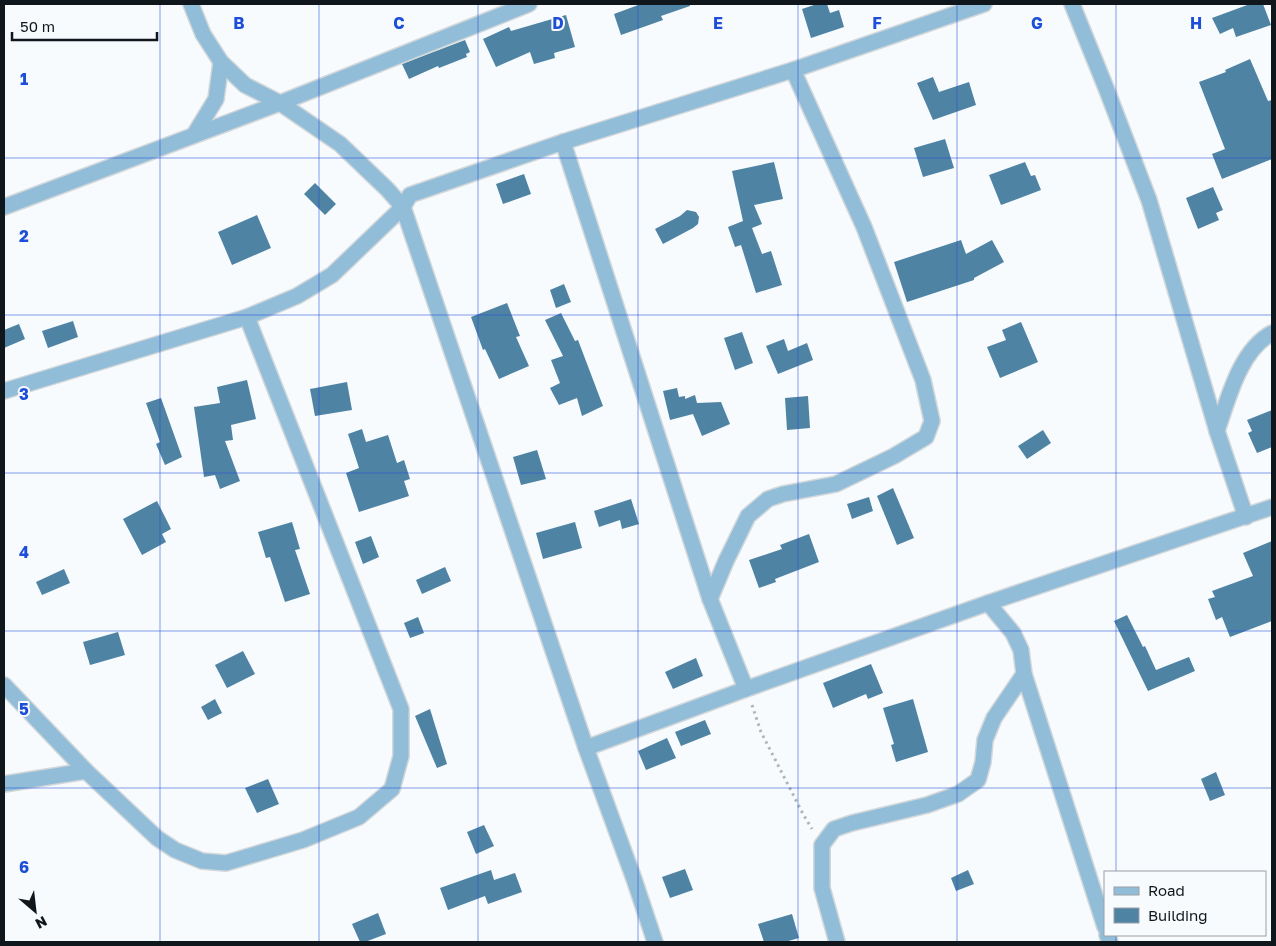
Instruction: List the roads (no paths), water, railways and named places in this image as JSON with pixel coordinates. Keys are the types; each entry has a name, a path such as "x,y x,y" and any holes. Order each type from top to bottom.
{"street":[{"path":"191,4 203,34 221,62 245,85 280,103 340,144 403,207 586,748 655,942"},
{"path":"4,207 280,103 529,4"},
{"path":"4,391 248,317 297,296 332,275 403,207 410,195 563,142 793,70 984,4"},
{"path":"1072,4 1149,200 1217,431 1246,517"},
{"path":"194,135 216,99 221,62"},
{"path":"710,599 748,516 768,499 783,494 836,484 894,456 926,437 932,421 924,380 864,228 793,70"},
{"path":"563,142 710,599 746,689"},
{"path":"4,685 86,771 157,838 174,850 202,861 226,863 303,840 359,817 392,789 401,756 401,709 248,317"},
{"path":"1217,431 1238,370 1263,338 1272,333"},
{"path":"586,748 988,603 1272,507"},
{"path":"988,603 1013,633 1021,650 1024,674 1104,924"},
{"path":"837,942 822,888 822,845 834,829 852,823 927,806 958,794 978,780 983,762 985,740 994,718 1024,674"},
{"path":"4,784 86,771"}]}
